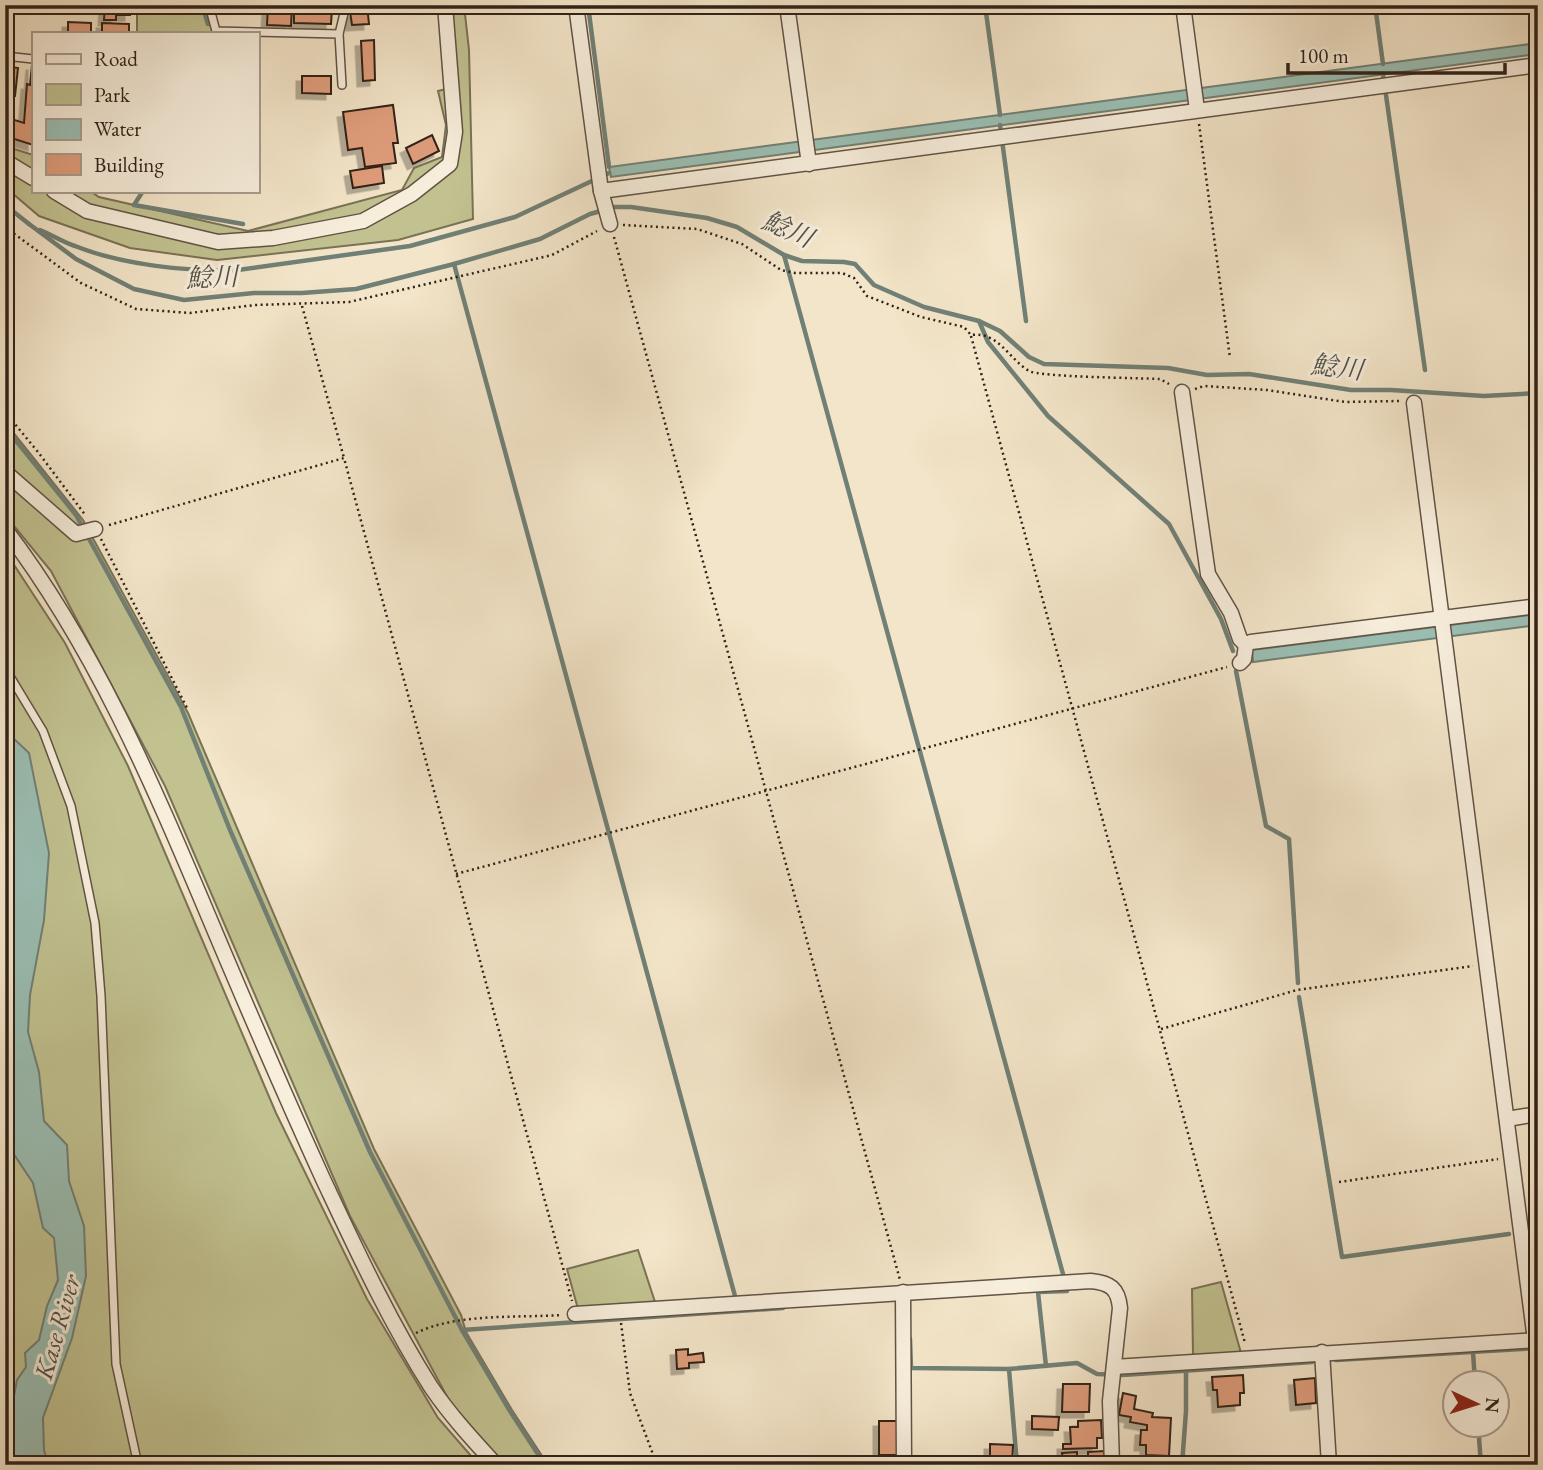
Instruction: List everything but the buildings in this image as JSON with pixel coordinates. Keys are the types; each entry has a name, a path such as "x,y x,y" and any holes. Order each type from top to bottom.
{"street":[{"path":"56,192 87,211 218,242 274,238 363,221 412,194 450,164 456,132 445,5"},
{"path":"576,5 600,181 610,224"},
{"path":"787,5 808,160"},
{"path":"1183,5 1196,106"},
{"path":"600,181 1002,137 1196,106 1538,65"},
{"path":"5,161 32,177"},
{"path":"1182,392 1208,574 1231,613 1240,639 1247,645"},
{"path":"1113,1373 1248,1357 1536,1340 1413,403"},
{"path":"5,471 76,534 95,529"},
{"path":"5,529 37,570 75,631 119,714 163,808 276,1078 351,1239 432,1388 464,1430 496,1465"},
{"path":"1240,663 1244,659 1247,645 1251,642 1538,606"},
{"path":"1507,1119 1538,1114"},
{"path":"575,1314 903,1300 1091,1281 1106,1283 1113,1287 1119,1296 1120,1308 1110,1401 1112,1465"},
{"path":"903,1300 904,1465"},
{"path":"1322,1352 1329,1465"}],"lane":[{"path":"209,5 216,31 257,32"},
{"path":"342,85 339,34 346,5"},
{"path":"259,32 339,34"},
{"path":"5,56 32,59"},
{"path":"5,668 43,731 71,806 95,923 101,996 116,1364 138,1465"}],"path":[{"path":"1196,106 1230,358"},
{"path":"610,224 903,1300"},
{"path":"5,227 81,283 136,309 190,313 255,305 349,302 551,255 610,224 697,229 742,244 781,270 795,273 842,273 854,278 867,296 921,317 964,327 971,335 1248,1357"},
{"path":"302,305 575,1314 434,1325 404,1339"},
{"path":"971,335 992,338 1030,372 1160,379 1182,392 1204,386 1267,390 1345,402 1391,400 1413,403"},
{"path":"5,412 95,529 187,708"},
{"path":"95,529 344,458"},
{"path":"456,874 1240,663"},
{"path":"1160,1029 1297,990 1486,964"},
{"path":"1339,1182 1512,1157"},
{"path":"621,1325 629,1393 657,1465"}],"green space":[{"path":"137,5 204,5 213,32 137,32"},
{"path":"452,5 464,5 469,50 473,219 398,240 217,260 130,248 39,216 5,187 5,146 32,155 32,192 92,192 99,197 248,231 402,190 414,168 442,157 446,125 438,91 458,86"},
{"path":"5,422 83,520 188,713 374,1149 461,1315 466,1332 548,1465 505,1465 451,1404 350,1216 165,786 51,571 5,515"},
{"path":"5,551 65,643 128,766 276,1113 367,1299 438,1418 479,1465 5,1465"},
{"path":"638,1250 656,1305 578,1309 567,1269"},
{"path":"1221,1282 1241,1353 1193,1355 1192,1289"}],"water":[{"path":"1538,43 1538,54 611,177 609,167"},
{"path":"1538,614 1538,625 1253,662 1252,650"},
{"name":"Kase River","path":"5,723 11,736 29,753 49,853 44,920 30,995 28,1032 39,1072 44,1121 67,1145 69,1181 84,1226 86,1276 72,1338 43,1418 44,1450 48,1465 5,1465 5,1417 11,1412 17,1380 26,1367 25,1353 39,1340 47,1306 58,1280 54,1238 43,1228 33,1183 13,1153 5,1146 5,945 10,926 8,897 13,875 9,833 5,826"}],"waterway":[{"path":"202,5 208,24"},
{"path":"588,5 609,167"},
{"path":"985,5 1000,115"},
{"path":"1375,5 1383,64"},
{"path":"1383,74 1425,370"},
{"path":"1000,125 1026,321"},
{"path":"40,230 94,253 114,258 177,268 238,270 410,246 515,217 609,173"},
{"path":"142,192 134,205 243,224"},
{"path":"5,205 29,224"},
{"name":"鯰川","path":"29,224 76,259 134,289 184,300 254,293 356,289 540,239 590,214 615,207 631,207 707,218 737,227 784,255 802,261 855,264 874,285 924,307 979,321 1000,331 1029,357 1044,364 1168,368 1207,375 1249,374 1351,390 1484,396 1538,393"},
{"path":"784,255 1063,1274"},
{"path":"454,264 735,1296"},
{"path":"979,321 988,342 1048,416 1169,524 1221,619 1233,651"},
{"path":"5,427 76,515 181,707 230,830 370,1152 462,1330 545,1465"},
{"path":"1236,671 1266,826 1289,839 1298,983"},
{"path":"1299,997 1342,1257 1509,1234"},
{"path":"1046,1366 1038,1292 1067,1291"},
{"path":"462,1330 783,1308"},
{"path":"910,1339 911,1368 1009,1369 1077,1363 1097,1374 1123,1375 1312,1362"},
{"path":"1336,1360 1538,1348"},
{"path":"1473,1352 1474,1368"},
{"path":"1009,1369 1017,1465"},
{"path":"1182,1465 1186,1371"},
{"path":"1479,1438 1481,1465"}]}
